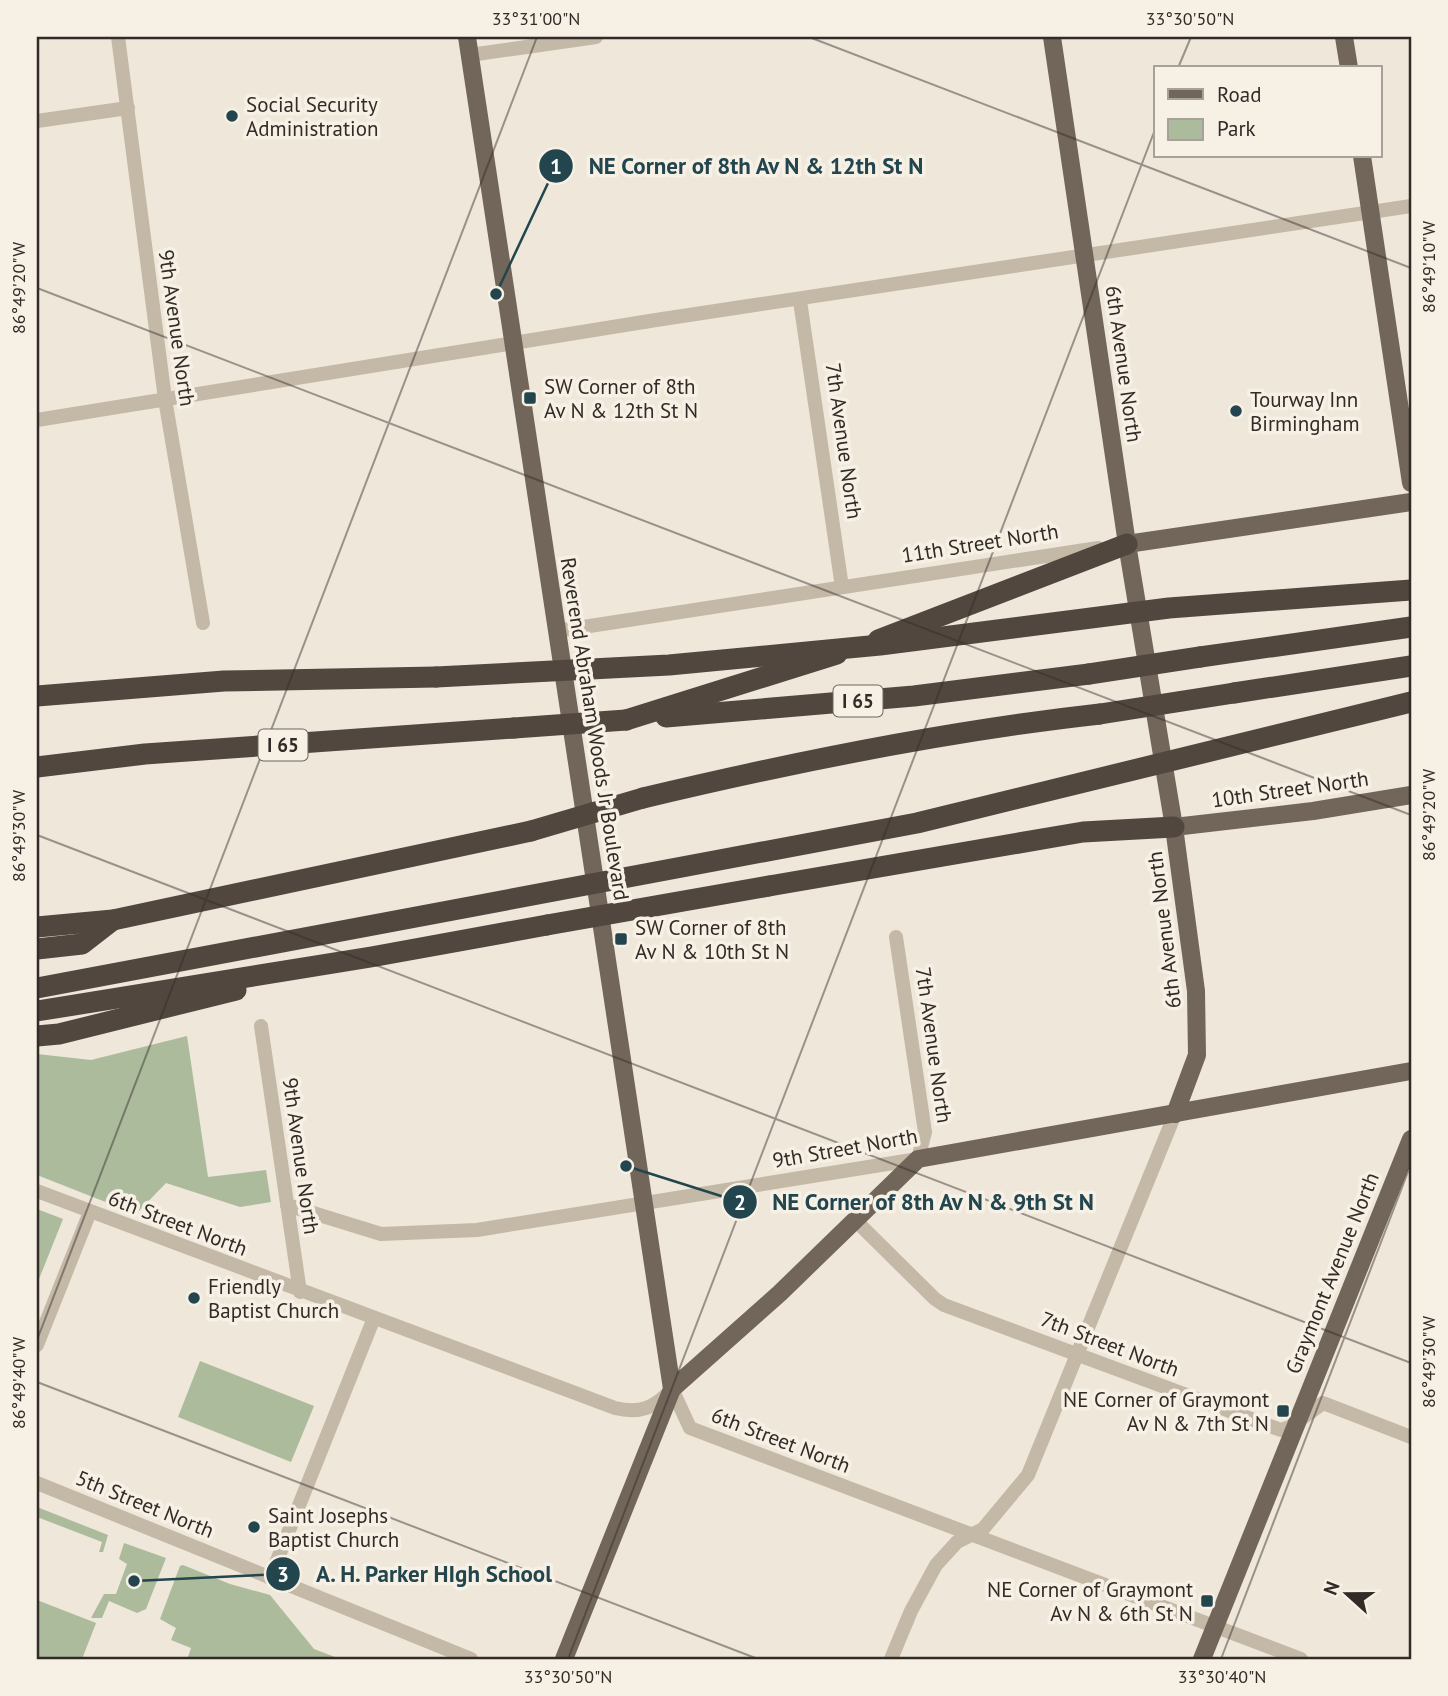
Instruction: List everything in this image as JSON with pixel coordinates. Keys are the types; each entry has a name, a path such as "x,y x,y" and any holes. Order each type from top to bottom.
{"highway":[{"path":"626,720 894,635 1127,544"},
{"path":"37,696 224,681 436,677 669,665 880,645 1169,608 1411,590"},
{"name":"I 65","path":"37,767 145,754 626,720 914,696 1088,674 1411,627"},
{"name":"I 65","path":"37,927 113,920 531,831 643,798 748,773 1006,724 1100,714 1411,666"},
{"path":"37,988 917,823 1411,702"},
{"path":"37,1011 371,957 1083,832 1174,827"},
{"path":"37,949 82,944 113,920"},
{"path":"37,1036 59,1034 371,957"}],"main road":[{"name":"Reverend Abraham Woods Jr Boulevard","path":"467,37 672,1389"},
{"name":"6th Avenue North","path":"1052,37 1087,257 1127,544 1174,827 1196,992 1197,1055 1175,1114"},
{"path":"1344,37 1349,66"},
{"path":"1362,158 1411,483"},
{"name":"11th Street North","path":"1127,544 1411,502"},
{"name":"10th Street North","path":"1174,827 1313,811 1411,794"},
{"name":"9th Street North","path":"918,1159 1411,1071"},
{"name":"Graymont Avenue North","path":"1202,1659 1411,1139"},
{"path":"564,1659 672,1389 780,1293 918,1159"}],"street":[{"name":"9th Avenue North","path":"118,37 165,399 204,623"},
{"path":"470,55 596,37"},
{"path":"37,121 128,107"},
{"path":"37,420 656,320 800,301 1411,206"},
{"name":"7th Avenue North","path":"800,301 842,587"},
{"name":"11th Street North","path":"557,631 1127,544"},
{"name":"7th Avenue North","path":"896,937 925,1132 918,1159"},
{"name":"9th Avenue North","path":"261,1026 300,1292"},
{"name":"6th Avenue North","path":"891,1659 911,1611 936,1565 957,1542 983,1530 1028,1475 1175,1114"},
{"name":"9th Street North","path":"288,1205 381,1234 477,1230 918,1159"},
{"name":"6th Street North","path":"37,1191 300,1292 635,1413 659,1402 672,1389 690,1428 1301,1659"},
{"path":"37,1345 90,1212"},
{"name":"7th Street North","path":"854,1219 935,1299 1281,1430 1323,1403 1411,1437"},
{"path":"270,1578 374,1318"},
{"name":"5th Street North","path":"37,1483 471,1659"}],"green space":[{"path":"187,1036 208,1177 266,1170 271,1202 240,1207 166,1183 136,1214 37,1175 37,1054 91,1060"},
{"path":"37,1209 63,1219 37,1284"},
{"path":"200,1361 314,1406 291,1462 178,1417"},
{"path":"37,1507 108,1535 103,1552 99,1552 102,1542 37,1517"},
{"path":"124,1543 166,1558 146,1609 137,1613 109,1601 102,1618 91,1618 104,1594 116,1594 127,1564 119,1559"},
{"path":"180,1566 230,1584 270,1595 314,1649 340,1659 188,1657 191,1648 171,1640 176,1628 160,1619"},
{"path":"37,1600 96,1623 82,1659 37,1659"}],"place":[{"name":"Social Security Administration","path":"232,116"},
{"name":"NE Corner of 8th Av N & 12th St N","path":"496,294"},
{"name":"SW Corner of 8th Av N & 12th St N","path":"530,398"},
{"name":"Tourway Inn Birmingham","path":"1236,411"},
{"name":"SW Corner of 8th Av N & 10th St N","path":"621,939"},
{"name":"NE Corner of 8th Av N & 9th St N","path":"626,1166"},
{"name":"Friendly Baptist Church","path":"194,1298"},
{"name":"NE Corner of Graymont Av N & 7th St N","path":"1283,1411"},
{"name":"Saint Josephs Baptist Church","path":"254,1527"},
{"name":"A. H. Parker HIgh School","path":"134,1581"},
{"name":"NE Corner of Graymont Av N & 6th St N","path":"1207,1601"}]}
